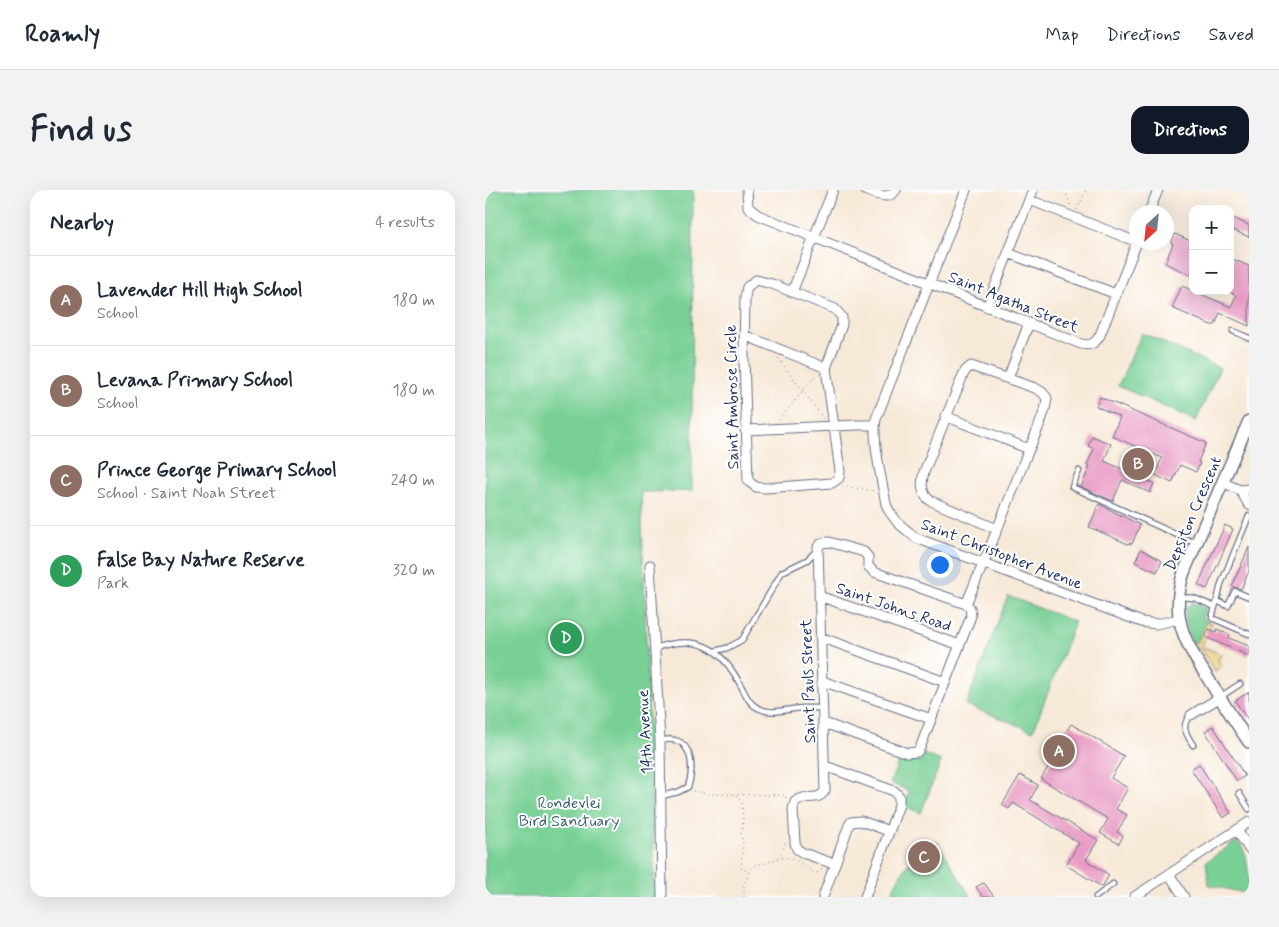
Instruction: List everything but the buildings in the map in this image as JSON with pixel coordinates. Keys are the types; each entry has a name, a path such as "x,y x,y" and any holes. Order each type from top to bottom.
{"street":[{"name":"Saint Agatha Street","path":"747,190 748,207 753,213 1081,344 1090,345 1097,340 1116,294"},
{"path":"792,292 833,190"},
{"path":"865,190 885,197 892,195 896,190"},
{"name":"Saint Christopher Avenue","path":"965,190 875,425 884,490 889,511 911,535 983,564 1142,622 1156,624 1179,620"},
{"path":"987,307 1033,190"},
{"path":"1152,205 1158,190"},
{"path":"1029,200 1129,239"},
{"path":"1009,253 1116,294 1134,250"},
{"name":"Saint Ambrose Circle","path":"759,280 792,292 835,309 842,316 842,324 824,367 829,426 840,474 839,478 832,483 785,487 756,487 748,480 745,430 744,334 746,292 747,287 753,281 759,280"},
{"path":"1008,378 1029,323"},
{"path":"744,334 824,367"},
{"path":"966,604 983,564 997,529 1029,449 1047,398 1035,388 974,366 968,367 963,375 945,416 922,478 925,496 931,502 997,529"},
{"path":"945,416 1029,449"},
{"name":"Depsiton Crescent","path":"1249,421 1184,572 1178,597 1179,620 1187,645 1219,698 1249,742"},
{"path":"745,430 875,425"},
{"path":"1222,482 1244,489 1249,505"},
{"path":"817,550 820,544 825,542 860,551 866,554 868,566 874,572 966,604 971,608 972,614 920,748 912,753 907,753 824,723"},
{"name":"Saint Pauls Street","path":"817,550 824,723 824,793 818,797 798,799 793,806 795,843 800,851 834,864"},
{"name":"14th Avenue","path":"650,566 660,741 662,897"},
{"name":"Saint Johns Road","path":"819,596 960,645"},
{"path":"820,637 945,682"},
{"path":"822,681 931,719"},
{"path":"1191,715 1219,698"},
{"path":"825,766 894,791 899,796 900,801 865,897"},
{"path":"823,897 851,822 861,821 889,831"},
{"path":"1134,897 1143,894 1169,874 1249,822"},
{"path":"1237,830 1249,849"},
{"path":"1169,874 1184,897"}],"lane":[{"path":"1233,331 1249,338"},
{"path":"1079,471 1072,487 1196,543"},
{"path":"1249,516 1221,584 1212,618 1249,634"},
{"path":"715,651 727,648 742,640 782,572 807,560 817,550"},
{"path":"1217,601 1229,606 1235,591 1249,597"},
{"path":"1178,597 1194,598 1215,607"},
{"path":"655,649 669,644 693,642 703,644 715,651 729,666 751,704 762,710 776,712 804,708 823,708"},
{"path":"1219,698 1240,684"},
{"path":"1191,715 1184,726 1186,734 1193,745"},
{"path":"660,741 673,739 681,742 686,747 689,756 690,774 687,787 684,790 661,796"},
{"path":"1239,793 1249,808"},
{"path":"1096,897 1113,884"}],"path":[{"path":"1065,190 1075,217"},
{"path":"1075,217 1080,199 1086,190"},
{"path":"773,346 773,351 829,426"},
{"path":"773,429 803,390 824,367"},
{"path":"832,483 859,489 884,490"},
{"path":"684,790 708,794 786,795 786,808"},
{"path":"735,794 742,803 743,822 741,834 743,843 741,868 749,871"},
{"path":"776,860 782,852 786,839"},
{"path":"744,897 744,883 747,880 749,871 754,866 776,860 780,857 792,858 815,874 834,864"}],"green space":[{"name":"Rondevlei Bird Sanctuary","path":"485,190 693,190 692,491 641,492 655,897 485,897"},
{"path":"1142,333 1220,368 1196,421 1118,386"},
{"path":"1008,596 1075,622 1033,731 966,705"},
{"path":"1192,603 1206,609 1202,618 1207,621 1197,644 1191,640 1186,622 1185,608"},
{"path":"923,754 941,761 921,813 904,806 909,791 890,783 899,760 905,762 907,757 920,762"},
{"path":"1236,841 1244,850 1246,857 1249,894 1209,885 1206,862"},
{"path":"937,842 971,897 890,897 898,879 908,865"}],"sand":[{"path":"1207,621 1212,623 1201,646 1221,654 1218,661 1222,664 1215,672 1201,650 1195,648 1191,640 1197,643"}],"place":[{"name":"Levana Primary School","path":"1138,464"},
{"name":"False Bay Nature Reserve","path":"566,638"},
{"name":"Lavender Hill High School","path":"1059,751"},
{"name":"Prince George Primary School","path":"924,857"}]}
